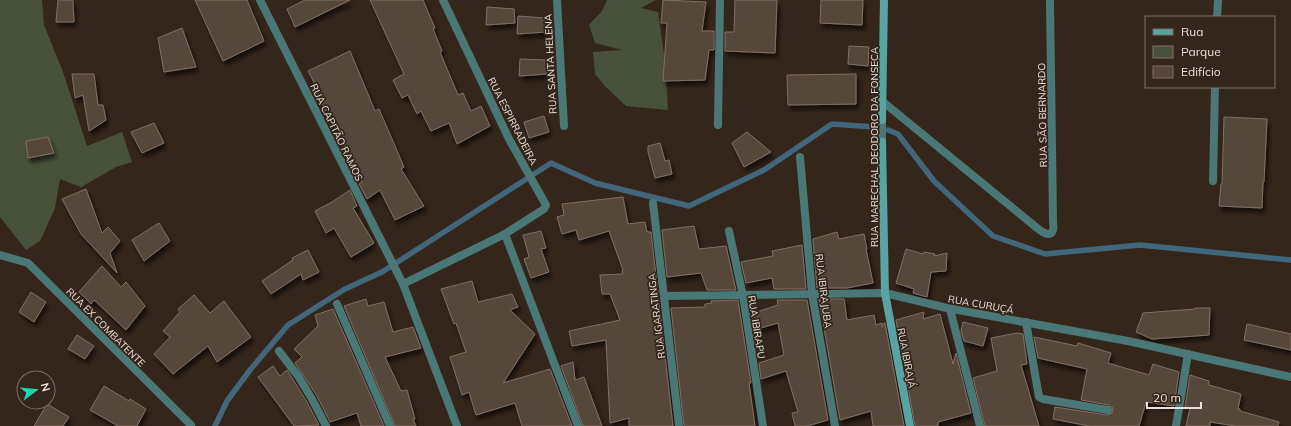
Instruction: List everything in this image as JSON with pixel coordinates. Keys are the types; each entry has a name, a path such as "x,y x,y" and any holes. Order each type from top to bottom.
{"street":[{"name":"RUA CAPITÃO RAMOS","path":"260,0 396,273 403,284 458,426"},
{"name":"RUA ESPIRRADEIRA","path":"403,284 505,234 545,207 545,202 509,139 442,0"},
{"name":"RUA SANTA HELENA","path":"557,0 564,126"},
{"path":"718,124 720,0"},
{"name":"RUA MARECHAL DEODORO DA FONSECA","path":"884,0 882,142 885,293"},
{"name":"RUA SÃO BERNARDO","path":"882,101 1031,223 1044,233 1052,233 1050,0"},
{"path":"1217,16 1218,0"},
{"path":"1213,181 1215,88"},
{"name":"RUA IBIRAJUBA","path":"800,158 812,294 836,426"},
{"name":"RUA IGARATINGA","path":"653,204 679,426"},
{"name":"RUA IBIRAPU","path":"729,231 743,296 763,426"},
{"path":"505,234 578,426"},
{"name":"RUA EX COMBATENTE","path":"0,255 28,263 191,425"},
{"name":"RUA CURUÇÁ","path":"664,296 885,293 950,309 1128,342 1291,377"},
{"name":"RUA IBIRAJÁ","path":"885,293 910,426"},
{"path":"337,304 390,426"},
{"path":"950,309 980,426"},
{"path":"1026,322 1039,395 1041,398 1108,410"},
{"path":"278,351 298,376 326,426"},
{"path":"1176,426 1188,354"}],"green space":[{"path":"0,0 42,0 44,25 63,72 87,146 122,132 132,162 116,167 81,187 60,179 55,208 40,241 26,250 0,217"},
{"path":"607,0 656,0 641,8 658,12 665,62 668,110 626,106 595,74 593,52 622,50 595,43 589,25 602,11"}],"building":[{"path":"58,0 73,0 74,22 56,22"},
{"path":"195,0 247,0 264,41 223,61"},
{"path":"305,0 350,0 295,27 287,9"},
{"path":"370,0 423,0 435,28 433,29 442,51 440,52 458,95 463,93 471,111 481,106 490,126 457,144 449,123 431,131 421,111 417,114 408,95 402,98 393,80 404,74"},
{"path":"663,0 706,2 702,31 714,31 714,50 709,50 705,80 663,81 667,23 661,23"},
{"path":"735,0 777,0 775,53 725,51 725,32 734,32"},
{"path":"821,0 863,0 862,25 820,23"},
{"path":"487,7 514,9 515,23 486,25"},
{"path":"518,16 545,18 547,32 517,34"},
{"path":"182,28 196,67 164,72 158,38"},
{"path":"849,46 869,47 868,66 848,64"},
{"path":"350,51 375,111 379,109 404,167 401,169 424,206 395,220 380,190 367,199 359,184 362,182 328,110 325,111 317,93 319,92 308,71"},
{"path":"520,59 547,60 548,74 519,76"},
{"path":"72,74 94,74 98,105 103,105 106,120 89,131 83,95 75,98"},
{"path":"856,74 856,104 788,105 787,75"},
{"path":"544,116 549,132 529,138 524,122"},
{"path":"1224,117 1267,119 1262,208 1219,206 1222,184"},
{"path":"154,123 164,143 142,153 131,132"},
{"path":"747,132 771,152 744,167 732,143"},
{"path":"48,137 54,153 28,158 26,141"},
{"path":"660,143 665,161 669,160 672,174 655,178 648,152 648,146"},
{"path":"86,189 102,233 108,227 120,241 110,253 117,273 81,234 62,199"},
{"path":"350,190 357,206 353,208 374,243 351,257 334,228 326,233 315,211"},
{"path":"623,197 628,224 645,222 647,232 651,232 673,426 629,426 629,418 610,423 606,340 572,346 569,331 620,320 610,294 602,294 600,275 623,274 623,270 609,231 579,240 576,230 562,234 557,217 564,215 562,204"},
{"path":"159,223 170,241 144,261 132,240"},
{"path":"694,226 699,249 726,246 736,290 707,290 701,273 667,277 662,230"},
{"path":"541,231 546,248 541,249 549,272 531,278 524,259 529,257 523,235"},
{"path":"837,232 839,239 864,234 873,283 847,288 817,288 813,239"},
{"path":"802,245 806,289 774,289 772,278 746,283 741,262 773,256 772,251"},
{"path":"906,249 923,254 924,252 935,254 934,256 947,253 946,271 931,272 927,297 913,293 914,289 896,283"},
{"path":"308,250 319,272 303,280 301,274 271,294 262,281 293,260 292,258"},
{"path":"102,266 121,287 126,282 145,306 126,330 94,300 91,304 79,292"},
{"path":"472,281 478,302 512,294 518,307 510,310 535,334 503,383 550,369 572,426 522,426 515,403 476,415 469,392 462,395 450,357 466,352 456,323 454,324 441,289"},
{"path":"31,292 46,302 34,322 19,312"},
{"path":"194,295 210,313 224,301 251,337 217,362 208,346 173,374 154,354 170,337 163,331 180,312 178,309"},
{"path":"366,299 368,306 384,302 393,332 413,327 421,348 385,357 401,391 407,390 415,419 413,419 416,426 395,426 344,306"},
{"path":"819,299 844,299 847,320 874,315 876,325 882,323 882,327 885,323 904,426 873,426 871,411 840,420"},
{"path":"738,300 751,383 749,383 755,426 684,426 671,308 705,307 705,304 712,303 711,301"},
{"path":"777,300 807,300 828,420 807,426 795,426 792,413 798,412 786,371 761,379 759,363 784,355 778,323 754,330 751,314 778,305"},
{"path":"1210,308 1209,335 1152,339 1136,332 1143,313"},
{"path":"333,309 384,426 361,426 357,413 330,422 317,396 295,363 302,357 294,349 318,326 315,315"},
{"path":"924,312 923,319 940,314 953,364 956,353 971,413 938,422 938,426 915,426 896,320"},
{"path":"963,322 988,328 983,346 964,341 961,331"},
{"path":"1247,324 1291,334 1291,350 1244,340"},
{"path":"1017,333 1023,334 1027,364 1021,365 1039,426 985,426 973,378 997,371 991,338"},
{"path":"77,335 94,346 85,359 68,349"},
{"path":"1034,337 1077,346 1078,343 1111,353 1108,363 1149,375 1153,364 1179,372 1174,406 1146,402 1139,426 1089,426 1053,419 1055,407 1107,415 1112,413 1113,408 1109,405 1081,400 1087,369 1038,358"},
{"path":"573,362 575,380 584,377 602,426 583,426 561,366"},
{"path":"273,366 280,376 287,370 319,425 294,426 258,377"},
{"path":"1190,375 1209,381 1209,385 1241,394 1238,409 1240,409 1240,411 1279,422 1278,426 1236,426 1210,422 1210,426 1186,426 1190,408 1185,407"},
{"path":"104,386 146,409 137,426 118,426 90,410"},
{"path":"56,409 69,417 63,426 34,426 43,410"}],"waterway":[{"path":"215,426 227,401 250,370 288,325 345,289 382,272 551,163 595,183 689,206 764,170 832,124 875,127"},
{"path":"888,130 898,134 934,181 993,236 1045,254 1140,245 1291,260"}]}
